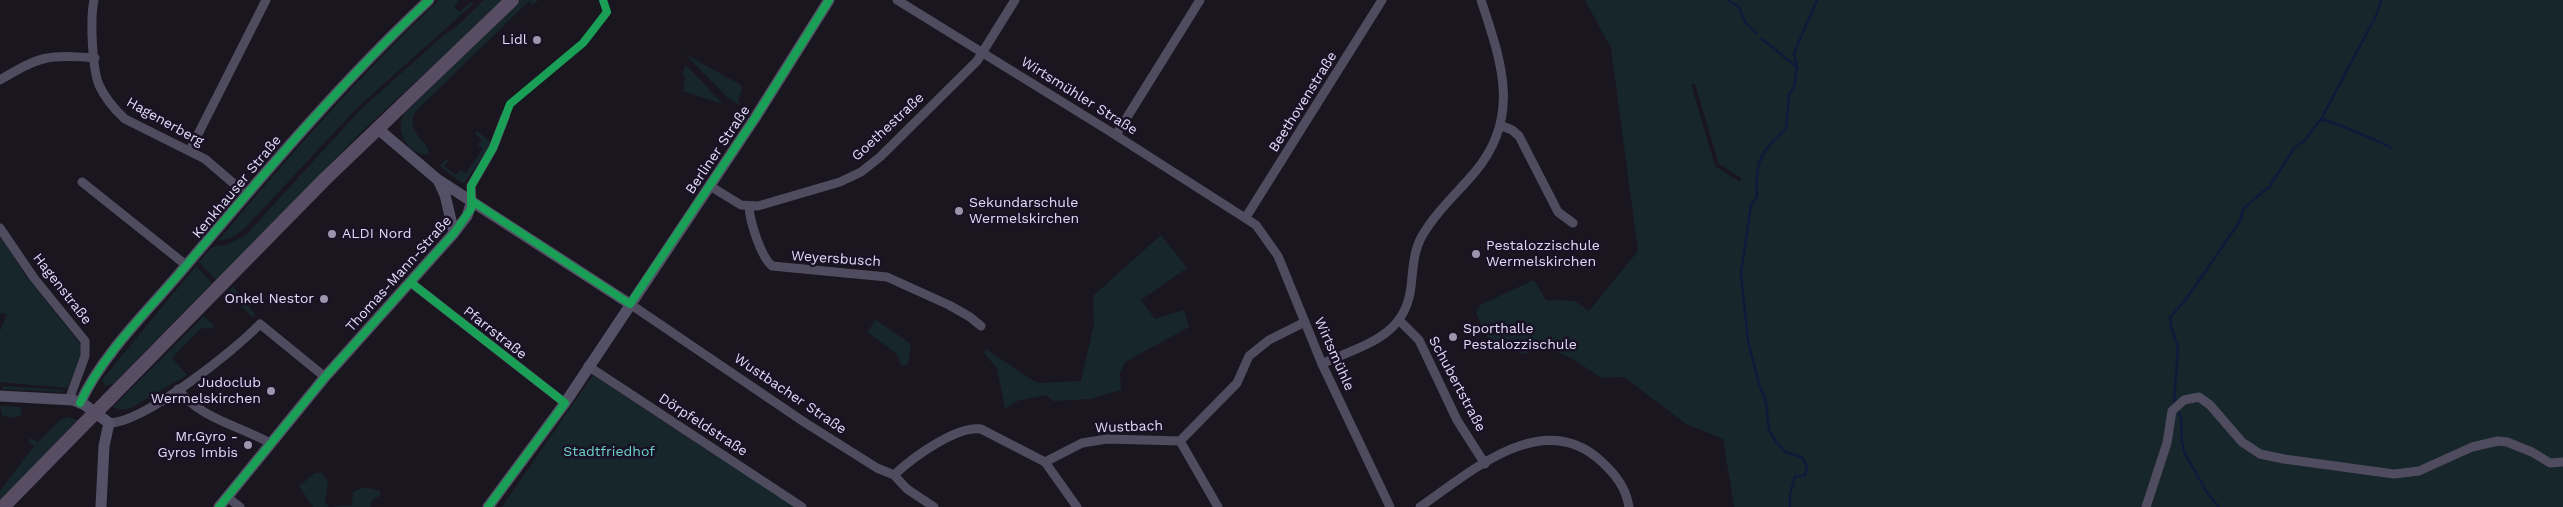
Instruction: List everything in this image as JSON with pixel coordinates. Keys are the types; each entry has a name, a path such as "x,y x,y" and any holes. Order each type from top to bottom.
{"main road":[{"path":"3,507 377,128 512,0"}],"street":[{"name":"Hagenerberg","path":"94,0 91,15 99,84 114,109 125,119 205,159 246,194"},
{"path":"190,150 266,0"},
{"name":"Kenkhauser Straße","path":"80,403 102,364 246,194 369,57 428,0"},
{"name":"Berliner Straße","path":"488,507 565,403 710,186 829,0"},
{"name":"Wirtsmühler Straße","path":"897,0 982,51 1246,217"},
{"name":"Goethestraße","path":"749,207 786,200 840,182 861,172 880,157 978,61 982,51 1015,0"},
{"path":"1116,135 1200,0"},
{"name":"Beethovenstraße","path":"1246,217 1382,0"},
{"path":"1322,364 1381,336 1400,321 1409,301 1414,256 1420,240 1436,216 1484,161 1500,125 1504,108 1504,82 1499,56 1481,0"},
{"path":"0,80 22,67 47,57 95,58"},
{"path":"472,201 471,186 494,148 505,118"},
{"path":"1500,125 1512,130 1519,136 1558,212 1573,223"},
{"path":"377,128 437,179 630,304"},
{"path":"437,179 447,201 454,233"},
{"path":"82,182 186,265"},
{"path":"710,186 749,207"},
{"name":"Thomas-Mann-Straße","path":"219,507 325,377 454,233 467,216 472,201"},
{"name":"Weyersbusch","path":"749,207 750,218 764,255 772,266 888,277 949,305 981,326"},
{"name":"Wirtsmühle","path":"1246,217 1261,230 1275,250 1322,364 1390,507"},
{"name":"Hagenstraße","path":"0,228 34,278 82,336 86,345 85,356 69,400"},
{"name":"Pfarrstraße","path":"410,282 565,403"},
{"name":"Wustbacher Straße","path":"630,304 804,422 877,468 894,475 907,489 934,507"},
{"name":"Schubertstraße","path":"1400,321 1419,340 1457,420 1485,464"},
{"path":"1218,507 1180,441 1236,383 1250,356 1269,340 1305,322"},
{"path":"0,396 69,400 80,403 109,423 128,418 178,389 227,353 260,324 325,377"},
{"name":"Dörpfeldstraße","path":"588,366 802,507"},
{"path":"178,389 185,398 197,407 270,443"},
{"path":"2146,507 2167,443 2172,411 2184,400 2199,397 2210,405 2242,442 2260,454 2284,459 2394,474 2419,471 2472,447 2507,442 2532,452 2550,463 2563,462"},
{"path":"101,507 104,446 109,423"},
{"path":"894,475 930,448 954,435 974,428 992,434 1046,462 1077,507"},
{"name":"Wustbach","path":"1046,462 1082,442 1114,439 1180,441"},
{"path":"1420,507 1514,447 1555,439 1590,451 1620,481 1630,507"},
{"path":"227,497 240,507"}],"green space":[{"path":"439,0 459,0 454,7 460,12 471,2 473,4 357,108 244,229 231,238 218,241 325,117 381,57"},
{"path":"484,0 504,0 360,133 217,281 199,262 212,247 226,245 246,235 360,110 445,34 454,29"},
{"path":"520,0 538,0 533,5 529,1 416,111 412,123 413,128 429,151 428,154 416,152 402,135 401,121 404,114"},
{"path":"1585,0 2563,0 2563,507 1734,507 1723,439 1686,424 1624,377 1602,378 1574,360 1547,347 1523,354 1489,342 1476,312 1480,305 1534,280 1546,300 1575,301 1589,311 1638,251 1611,48","holes":["1691,84 1695,84 1719,164 1741,178 1740,182 1715,166"]},
{"path":"685,54 741,85 742,90 738,100 741,106 728,98"},
{"path":"686,65 722,104 683,91 685,77 682,74"},
{"path":"477,131 492,143 465,182 462,183 440,166 446,159 448,161 444,166 456,175 460,170 466,173 483,149 478,145 482,140 475,133"},
{"path":"0,235 26,276 81,345 82,354 68,388 0,382 0,331 7,314 0,313"},
{"path":"1161,235 1187,268 1141,300 1155,319 1184,310 1189,327 1125,362 1120,374 1121,390 1090,399 1053,401 1047,395 1019,400 1005,409 997,368 984,353 986,349 1037,383 1081,381 1094,324 1093,296"},
{"path":"196,266 212,283 113,384 105,386 102,380"},
{"path":"233,286 255,314 252,317 228,292"},
{"path":"204,316 214,326 210,329 201,328 172,358 187,375 131,408 121,410 113,407"},
{"path":"876,320 911,344 908,364 902,367 896,353 867,332"},
{"name":"Stadtfriedhof","path":"593,375 794,507 502,507"},
{"path":"3,386 62,390 63,392 2,389"},
{"path":"0,406 21,407 21,415 11,418 2,415"},
{"path":"68,417 77,420 0,502 0,491 34,446 28,441 31,438 38,442 59,421"},
{"path":"315,473 322,473 328,482 325,503 329,507 313,507 299,486"},
{"path":"363,488 380,491 380,496 372,500 371,507 329,507 352,505 353,492"}],"waterway":[{"path":"1728,0 1739,7 1745,22 1756,33"},
{"path":"1790,507 1790,494 1795,477 1805,475 1807,466 1802,457 1785,452 1769,430 1766,402 1759,384 1748,341 1741,273 1751,205 1757,197 1758,166 1770,144 1786,129 1789,94 1794,87 1797,67 1794,53 1817,0"},
{"path":"2219,507 2208,494 2185,454 2182,443 2181,417 2174,402 2178,348 2170,317 2185,301 2240,221 2243,209 2270,186 2294,148 2305,140 2321,119 2376,16 2381,0"},
{"path":"1762,39 1797,67"},
{"path":"2321,119 2391,148"}],"cycle path":[{"path":"80,403 101,366 114,349 272,165 364,64 429,0"},
{"path":"219,507 325,377 454,233 471,209 471,186 493,148 510,104 583,43 607,12 603,0"},
{"path":"472,201 630,304 755,118 829,0"},
{"path":"410,282 565,403 488,507"}],"place":[{"name":"Lidl","path":"537,40"},
{"name":"Sekundarschule Wermelskirchen","path":"959,211"},
{"name":"ALDI Nord","path":"332,234"},
{"name":"Pestalozzischule Wermelskirchen","path":"1476,254"},
{"name":"Onkel Nestor","path":"324,299"},
{"name":"Sporthalle Pestalozzischule","path":"1453,337"},
{"name":"Judoclub Wermelskirchen","path":"271,391"},
{"name":"Mr.Gyro - Gyros Imbis","path":"248,445"}]}
